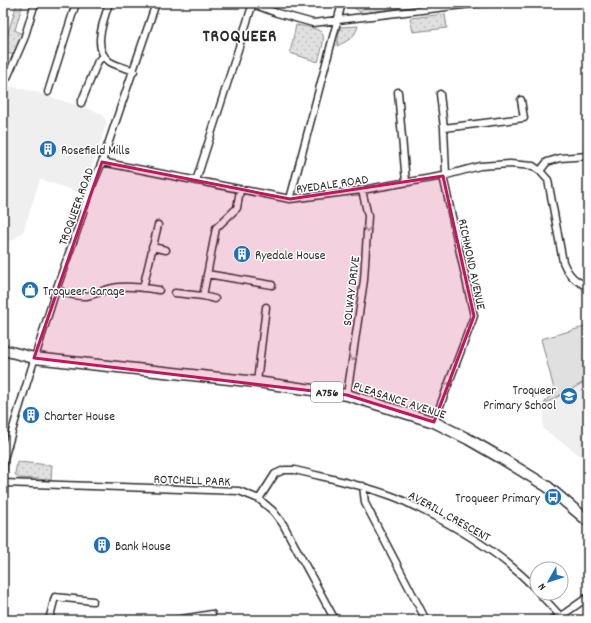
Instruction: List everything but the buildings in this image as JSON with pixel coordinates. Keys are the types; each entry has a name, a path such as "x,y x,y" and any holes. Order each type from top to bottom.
{"main road":[{"name":"A756","path":"3,350 34,358"},
{"name":"PLEASANCE AVENUE","path":"34,358 257,382 347,395 434,422 475,443 541,483 588,521"}],"street":[{"path":"7,78 24,39 35,3"},
{"path":"48,92 76,3"},
{"path":"109,3 100,38 101,48 104,56 114,64 134,71"},
{"name":"TROQUEER ROAD","path":"3,471 16,418 56,290 80,225 88,196 102,162 134,71 156,3"},
{"path":"196,181 252,3 277,13 313,22 337,21 480,3"},
{"path":"290,199 342,3"},
{"path":"81,102 98,61 104,56"},
{"path":"398,92 406,182"},
{"name":"RICHMOND AVENUE","path":"434,422 474,316 444,175 444,128 440,94"},
{"path":"444,128 524,118 521,100"},
{"path":"588,156 560,158 547,162 540,171 548,180 563,262 567,272 575,280 588,287"},
{"name":"RYEDALE ROAD","path":"102,162 290,199 362,190 444,175 480,166 510,164 533,166 540,171"},
{"path":"203,296 216,228 237,208 240,190"},
{"name":"SOLWAY DRIVE","path":"347,395 364,280 368,216 362,190"},
{"path":"143,288 158,225"},
{"path":"152,247 166,250"},
{"path":"206,274 272,285"},
{"path":"56,290 73,295 86,296 114,288 143,288 159,290"},
{"path":"175,293 215,299"},
{"path":"257,382 266,307"},
{"name":"AVERILL CRESCENT","path":"259,499 275,474 284,470 294,470 363,486 394,496 443,520 488,548 529,582"},
{"name":"ROTCHELL PARK","path":"3,483 238,491 259,499 273,511 283,524 335,620"},
{"path":"363,486 365,503 426,620"},
{"path":"49,620 55,597 93,601"},
{"path":"551,620 562,618 588,597"},
{"path":"546,601 562,618"},
{"path":"176,620 212,614"}],"highlighted area":[{"path":"102,162 290,199 443,176 474,316 434,422 347,395 34,358"}],"shaded area":[{"path":"17,3 23,3 15,30 22,34 13,55 3,51 3,49"},
{"path":"351,3 400,3 399,8 362,13 354,8"},
{"path":"445,14 447,28 413,32 410,18"},
{"path":"296,25 314,29 322,34 323,44 318,62 290,53"},
{"path":"358,26 353,36 337,46 340,27"},
{"name":"Rosefield Mills","path":"3,85 32,91 101,113 107,122 83,194 40,179 23,232 12,241 3,239"},
{"name":"Troqueer Primary School","path":"588,326 588,461 543,429 544,404 554,389 541,339"},
{"path":"588,326 588,380 544,404 554,389 541,339"},
{"path":"17,462 52,465 51,480 18,478 15,474"}],"place":[{"name":"Rosefield Mills","path":"48,149"},
{"name":"Ryedale House","path":"242,254"},
{"name":"Troqueer Garage","path":"30,290"},
{"name":"Troqueer Primary School","path":"569,396"},
{"name":"Charter House","path":"31,415"},
{"name":"Troqueer Primary","path":"553,497"},
{"name":"Bank House","path":"102,545"}],"district":[{"name":"TROQUEER","path":"240,35"}]}
